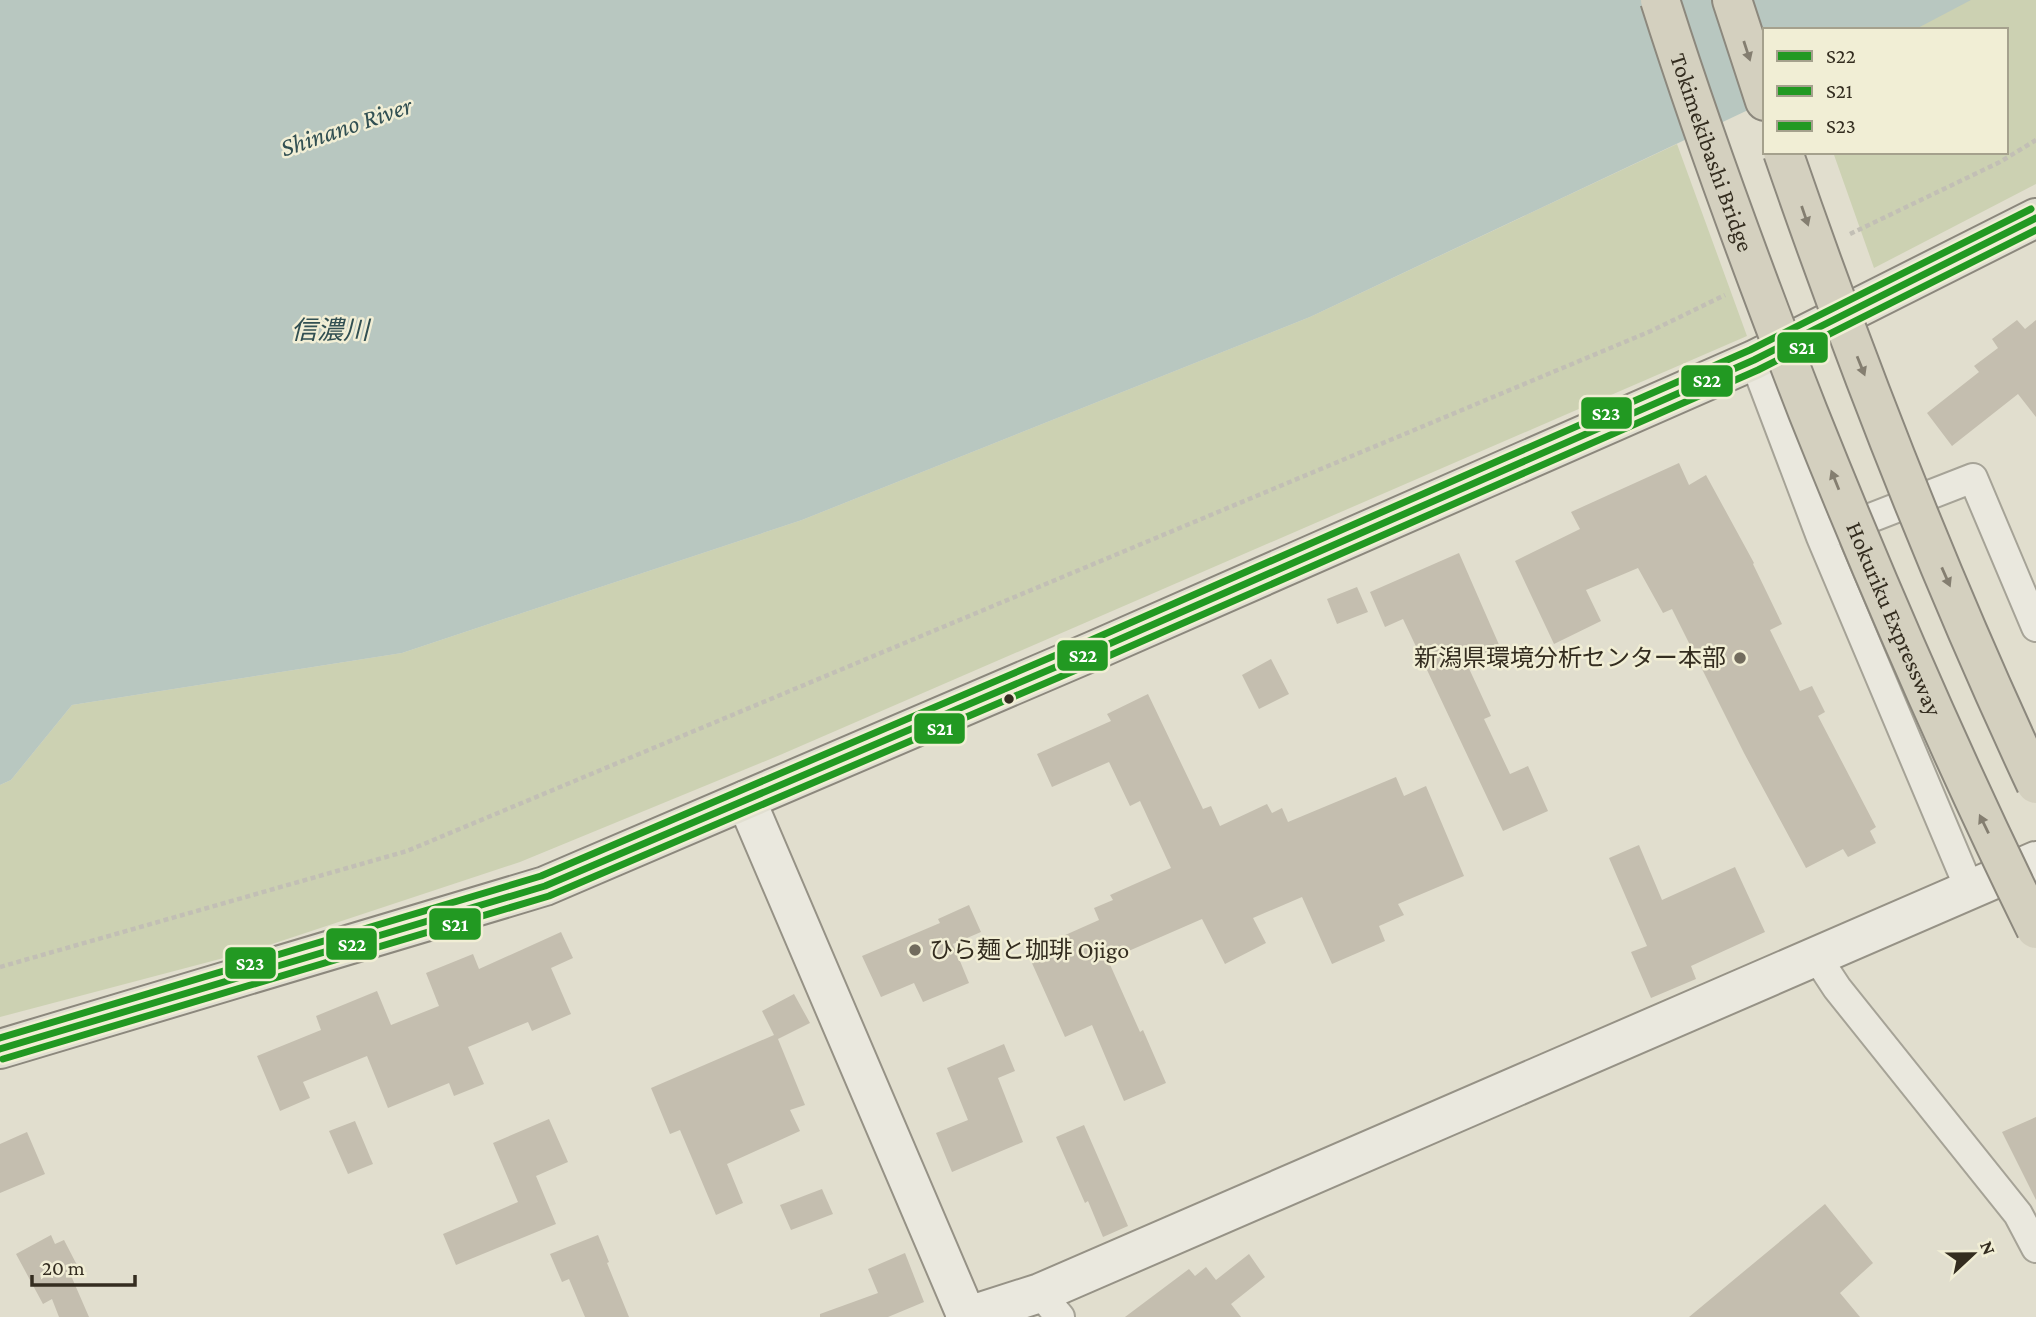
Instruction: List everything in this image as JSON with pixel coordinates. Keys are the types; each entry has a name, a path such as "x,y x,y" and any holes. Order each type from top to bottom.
{"highway":[{"name":"Hokuriku Expressway","path":"1660,0 1684,76 1765,304 1864,552 1975,805 2036,929"},
{"path":"1732,0 1763,95"},
{"path":"1784,154 1827,280 1926,531 2036,784"}],"main road":[{"path":"0,1049 545,886 1093,652 1754,360 2036,218"}],"street":[{"path":"1754,360 1821,537 1970,890"},
{"path":"1821,537 1973,478 2036,627"},
{"path":"746,800 966,1317 1050,1305 1816,956 2036,860"},
{"path":"1816,956 1837,988 2018,1214 2036,1248"}],"path":[{"path":"1838,240 2000,162 2036,140"},
{"path":"0,967 407,851 1638,336 1726,294"}],"green space":[{"path":"1969,0 2036,0 2036,184 1874,268 1834,154 2008,154 2008,28 1914,28"},
{"path":"1677,144 1747,336 780,755 520,862 254,950 0,1017 0,785 11,780 72,705 402,653 802,520 1310,317"}],"water":[{"name":"信濃川","path":"0,0 1971,0 1918,28 1763,28 1763,103 1310,317 802,520 402,653 72,705 11,780 0,785"}],"building":[{"path":"2017,320 2025,329 2036,320 2036,417 2018,394 1952,446 1927,413 1979,372 1974,366 1998,348 1992,339"},
{"path":"1679,463 1689,485 1706,475 1754,563 1782,624 1770,630 1800,691 1812,686 1825,712 1818,716 1876,827 1870,831 1876,843 1848,857 1843,849 1806,868 1744,753 1672,609 1663,613 1638,568 1586,590 1601,621 1554,644 1515,561 1580,529 1571,512"},
{"path":"1459,553 1500,647 1466,662 1491,716 1484,719 1510,774 1528,766 1548,811 1503,831 1403,619 1385,627 1370,592"},
{"path":"1357,587 1368,612 1337,624 1327,599"},
{"path":"1271,659 1289,694 1259,709 1242,675"},
{"path":"1148,694 1203,809 1211,806 1220,826 1267,804 1272,813 1282,808 1288,822 1396,777 1404,796 1426,786 1464,876 1398,904 1404,915 1379,926 1385,941 1332,964 1302,897 1253,918 1266,943 1225,964 1202,919 1108,960 1166,1083 1124,1101 1092,1025 1065,1037 1027,952 1099,920 1094,908 1113,900 1110,895 1171,868 1140,801 1130,806 1109,762 1052,787 1037,754 1111,721 1107,714"},
{"path":"1639,845 1662,900 1735,867 1765,932 1691,966 1696,979 1651,998 1631,952 1647,946 1609,858"},
{"name":"ひら麺と珈琲 Ojigo","path":"969,905 981,932 953,944 969,983 923,1002 914,983 881,997 862,956 940,923 938,919"},
{"path":"561,932 573,958 551,968 571,1014 532,1031 528,1022 468,1047 484,1084 454,1096 449,1083 388,1108 367,1056 303,1082 310,1098 280,1111 257,1056 321,1030 316,1016 377,991 391,1025 439,1006 426,973 473,954 479,969"},
{"path":"794,994 810,1023 778,1039 805,1105 790,1110 800,1131 727,1164 743,1203 716,1215 680,1130 670,1134 651,1088 774,1035 762,1011"},
{"path":"1004,1044 1015,1071 998,1078 1023,1142 952,1172 936,1133 968,1120 947,1068"},
{"path":"2036,1117 2036,1200 2002,1132"},
{"path":"549,1119 568,1162 536,1176 556,1224 456,1265 443,1234 518,1202 493,1143"},
{"path":"355,1121 373,1164 348,1174 329,1131"},
{"path":"1084,1125 1128,1226 1103,1237 1056,1137"},
{"path":"27,1132 45,1174 0,1193 0,1144"},
{"path":"822,1189 833,1214 791,1230 780,1205"},
{"path":"1825,1204 1873,1263 1840,1293 1860,1317 1689,1317"},
{"path":"51,1235 55,1244 64,1240 78,1267 69,1271 89,1317 59,1317 52,1299 43,1304 16,1254"},
{"path":"598,1235 629,1317 585,1317 569,1279 562,1282 550,1254"},
{"path":"905,1253 924,1302 888,1317 820,1317 820,1314 878,1293 868,1269"},
{"path":"1249,1254 1265,1277 1231,1304 1241,1317 1125,1317 1189,1269 1195,1276 1206,1267 1216,1280"}],"transit line":[{"name":"S23","path":"0,1038 541,876 1089,641 1750,350 2031,209"},
{"name":"S22","path":"0,1049 545,886 1093,651 1754,360 2036,218"},
{"name":"S21","path":"3,1059 549,896 1097,661 1758,370 2036,230"}],"place":[{"name":"新潟県環境分析センター本部","path":"1740,658"},
{"name":"ひら麺と珈琲 Ojigo","path":"915,950"}],"water label":[{"name":"Shinano River","path":"346,126"}]}
